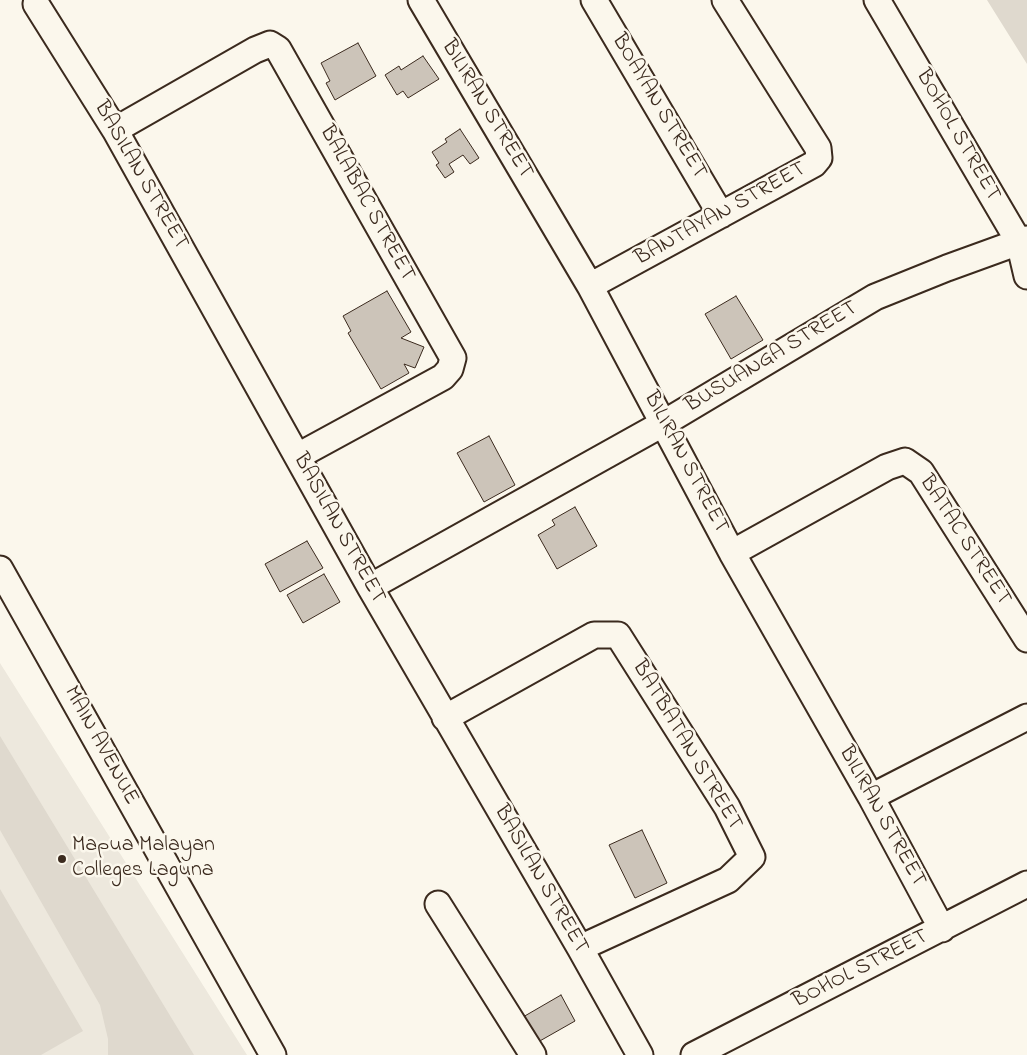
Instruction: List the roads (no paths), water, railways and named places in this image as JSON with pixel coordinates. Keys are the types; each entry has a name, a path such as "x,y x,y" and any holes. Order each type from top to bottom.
{"street":[{"name":"BILIRAN STREET","path":"421,0 590,286 732,553 871,797 942,929"},
{"name":"BOAYAN STREET","path":"594,0 721,215"},
{"name":"BANTAYAN STREET","path":"590,286 814,164 819,158 818,148 724,0"},
{"name":"BOHOL STREET","path":"877,0 1023,240 1027,276"},
{"name":"BASILAN STREET","path":"32,1 115,130 370,587 640,1055"},
{"name":"BALABAC STREET","path":"115,130 255,50 270,44 278,49 453,358 450,369 443,377 298,456"},
{"name":"BUSUANGA STREET","path":"370,587 664,423 875,297 1023,240"},
{"name":"BATAC STREET","path":"732,553 887,467 905,461 921,472 1027,639"},
{"name":"MAIN AVENUE","path":"0,569 273,1055"},
{"name":"BATBATAN STREET","path":"445,718 594,635 618,634 727,807 752,857 728,880 580,948"},
{"path":"871,797 1027,717"},
{"name":"BOHOL STREET","path":"694,1055 1027,884"},
{"path":"438,904 533,1055"}],"place":[{"name":"Mapua Malayan Colleges Laguna","path":"62,859"}]}
